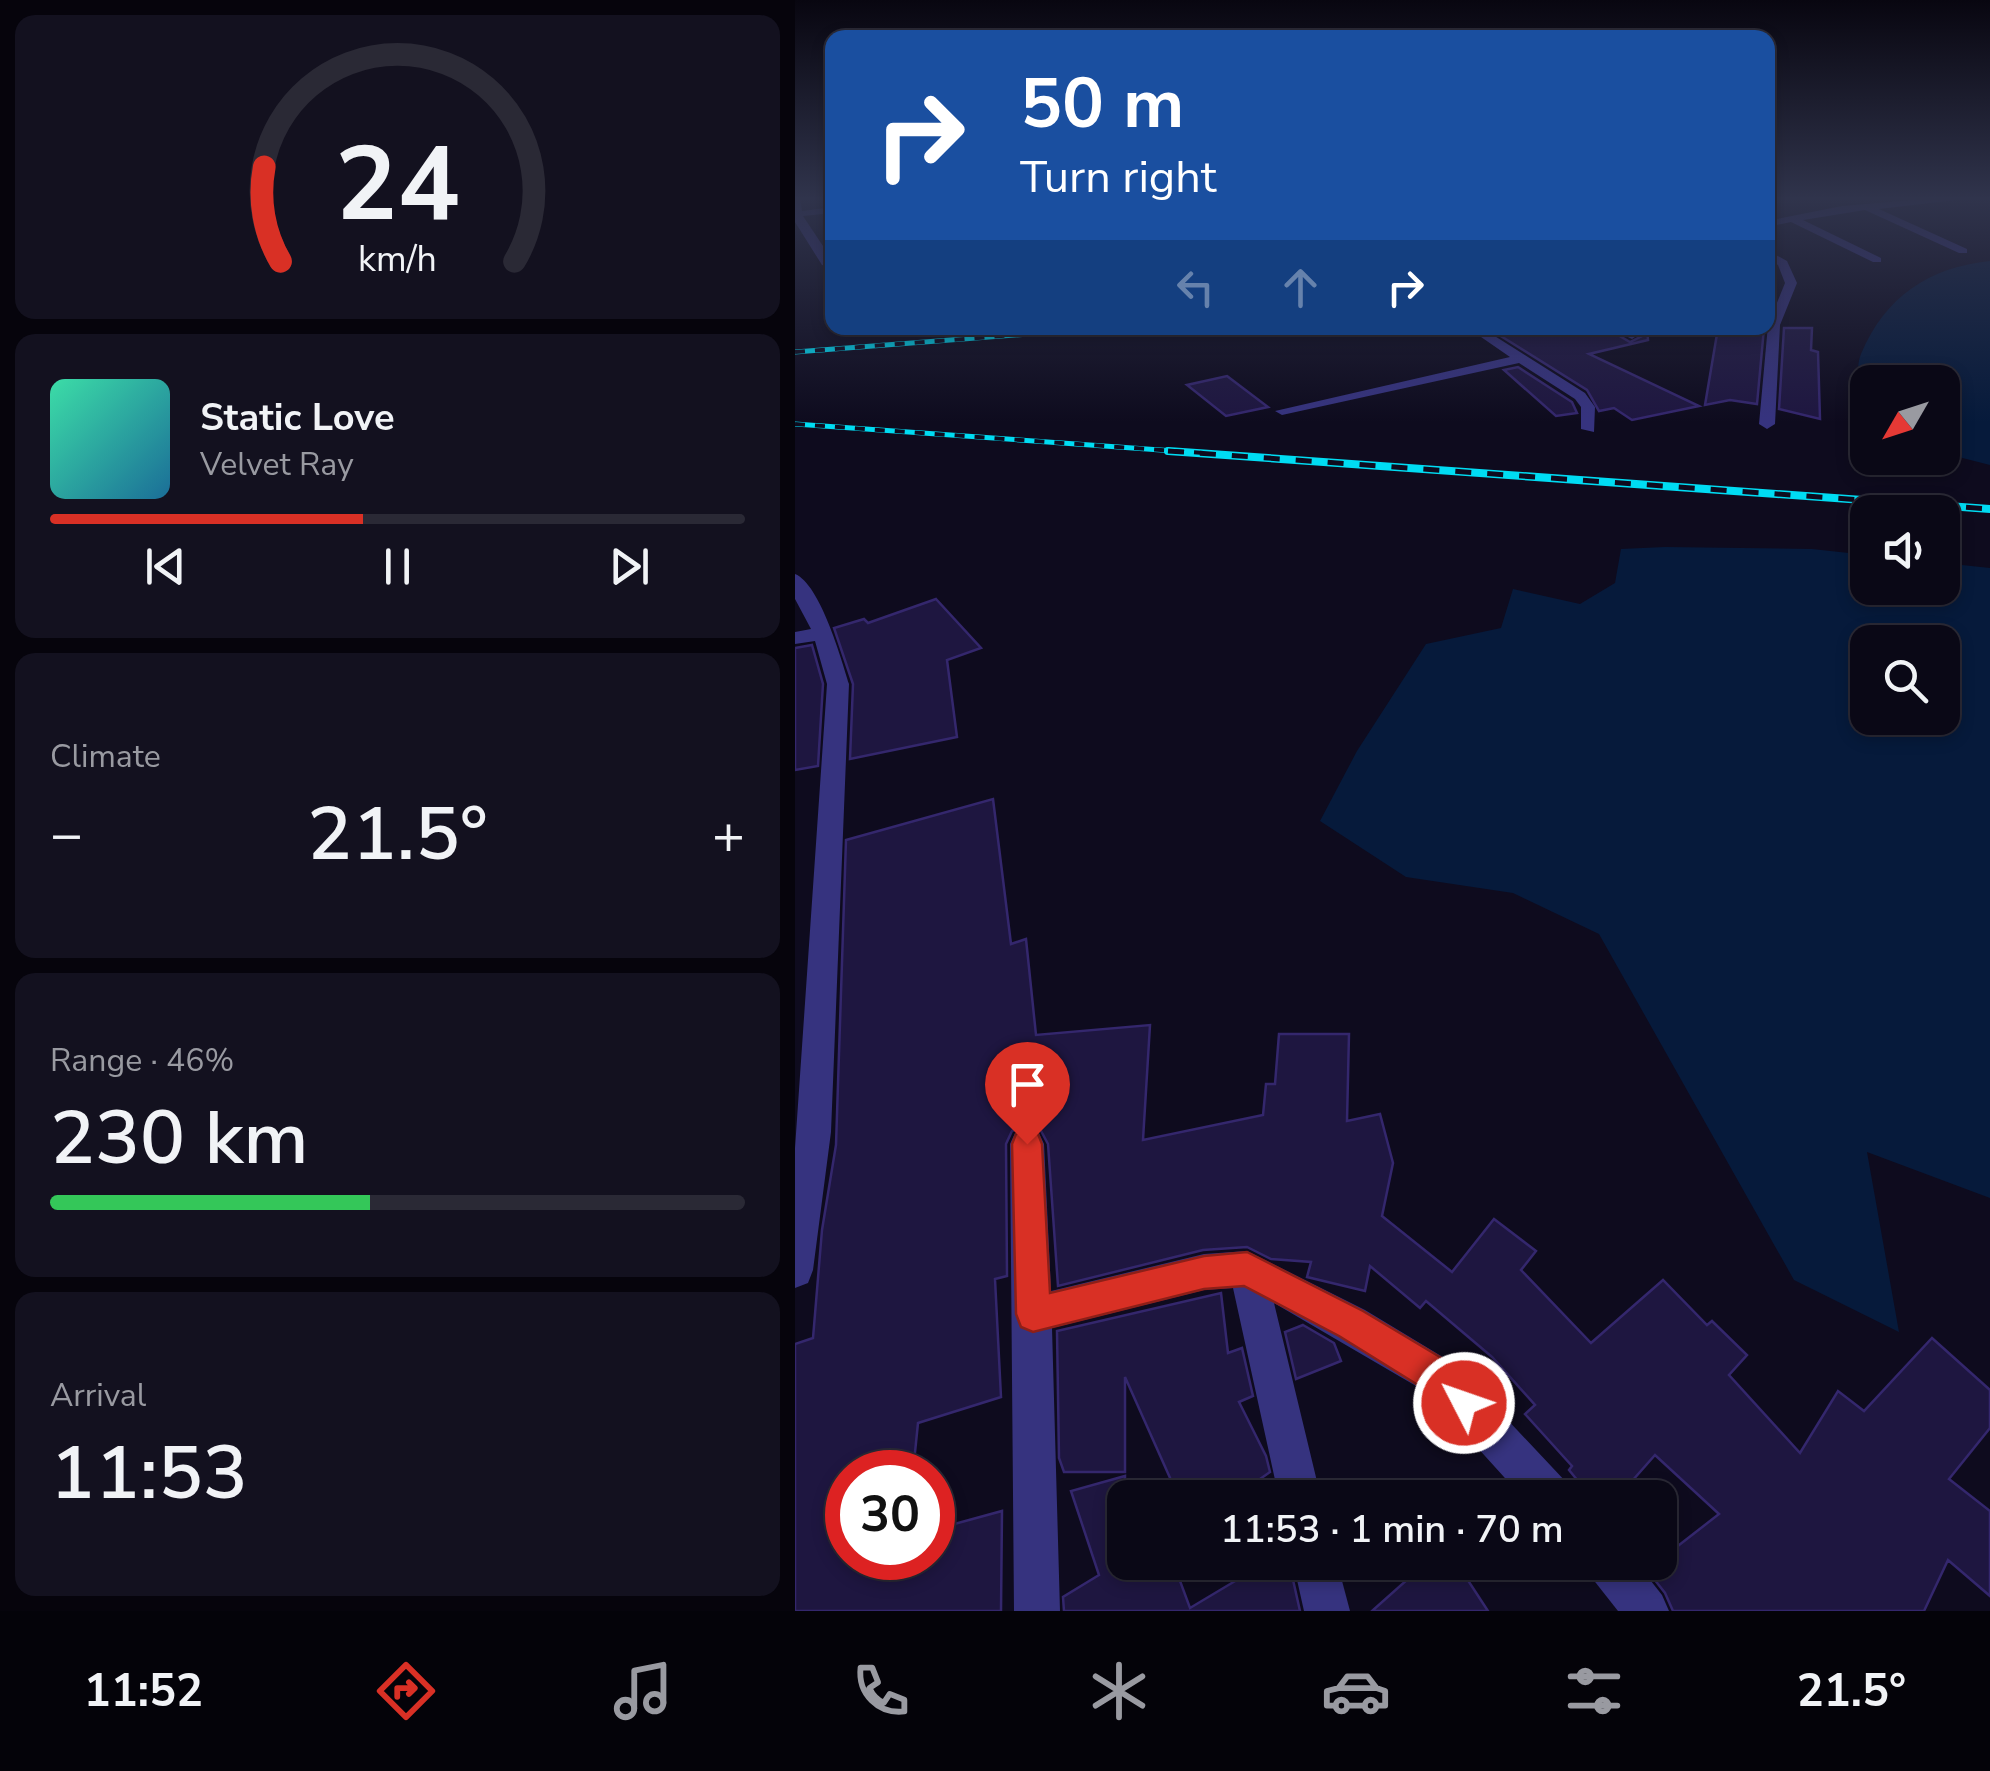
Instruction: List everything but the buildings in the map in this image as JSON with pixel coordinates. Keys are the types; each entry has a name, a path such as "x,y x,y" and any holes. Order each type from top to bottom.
{"street":[{"path":"1775,322 1791,282 1787,272"},
{"path":"1486,335 1581,396 1588,407 1589,429"},
{"path":"1767,424 1773,335"},
{"path":"1282,411 1524,358"},
{"path":"795,580 809,636 838,684 814,1132 800,1205 795,1270"},
{"path":"1027,1144 1037,1611"},
{"path":"1033,1314 1204,1272 1247,1269 1351,1324 1442,1379 1535,1480"},
{"path":"1247,1269 1296,1480"},
{"path":"1319,1580 1327,1611"},
{"path":"1622,1580 1646,1611"}],"water":[{"path":"1942,272 1990,272 1990,465 1960,457 1960,365 1859,365 1883,316 1912,288"},
{"path":"1621,549 1812,549 1850,553 1850,605 1960,605 1960,565 1990,568 1990,1198 1867,1152 1899,1332 1794,1280 1599,934 1513,893 1406,877 1320,821 1357,751 1426,644 1501,628 1513,589 1580,604 1615,583"}],"railway":[{"path":"795,352 1015,335"},
{"path":"795,424 1203,453"},
{"path":"1168,451 1990,509"}],"route":[{"path":"1027,1144 1033,1314 1204,1272 1247,1269 1351,1324 1442,1379 1464,1403"}]}
